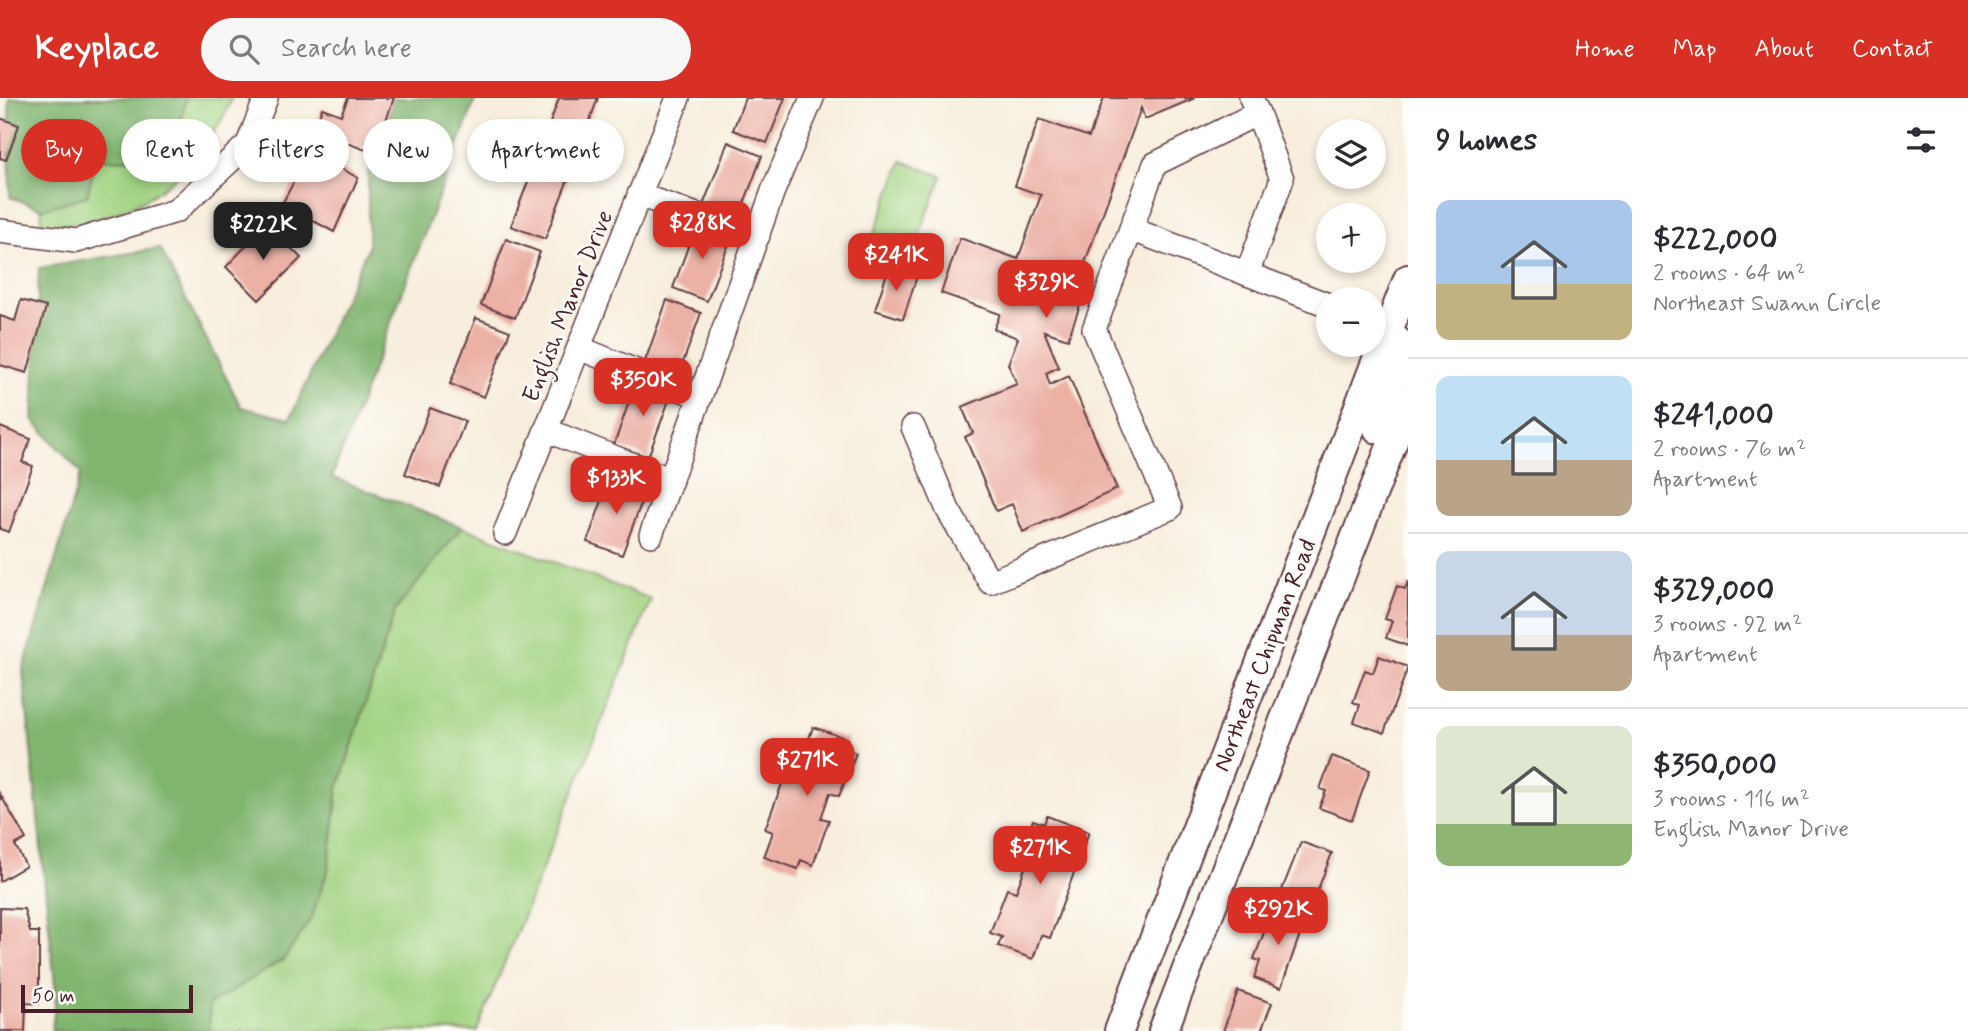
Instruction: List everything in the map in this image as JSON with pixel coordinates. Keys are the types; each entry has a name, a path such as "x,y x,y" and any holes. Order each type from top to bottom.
{"main road":[{"name":"Northeast Chipman Road","path":"1386,320 1408,279"},
{"path":"1318,636 1331,564 1400,372 1404,347 1386,333"},
{"name":"Northeast Chipman Road","path":"1119,1031 1371,357"},
{"name":"Northeast Chipman Road","path":"1163,1031 1408,403"}],"street":[{"path":"0,231 76,241 176,211 248,144 267,98"},
{"name":"English Manor Drive","path":"505,533 677,98"},
{"path":"651,535 758,236 812,98"},
{"path":"913,427 948,510 990,582 1170,508 1095,335 1157,161 1254,106 1282,179 1247,274"},
{"path":"639,195 758,236"},
{"path":"1131,229 1316,300"},
{"path":"579,348 700,397"},
{"path":"546,430 671,480"}],"green space":[{"path":"9,98 186,98 182,119 121,119 121,160 107,159 107,119 21,119 21,182 90,182 87,196 42,209 10,197"},
{"path":"186,98 232,98 220,122 220,119 182,119"},
{"path":"394,98 476,98 453,159 453,119 387,119"},
{"path":"107,159 121,160 121,182 170,182 143,200 100,218 41,227 42,209 87,196 90,182 107,182"},
{"path":"902,161 942,176 911,256 871,241"},
{"path":"368,182 444,182 332,477 462,527 395,611 338,789 328,870 312,917 284,959 209,1005 210,1031 52,1031 56,995 23,671 81,473 33,420 39,268 160,248 241,407 290,419 368,247"},
{"path":"462,527 651,599 477,1031 210,1031 208,1005 284,959 328,870 338,789 395,611"}],"building":[{"path":"348,98 394,98 386,119 363,119 363,149 349,144 349,119 318,119 322,108 341,115"},
{"path":"559,98 598,98 590,119 551,119"},
{"path":"745,98 785,98 767,143 733,130"},
{"path":"1104,98 1195,98 1145,119 1141,108 1078,282 1087,286 1068,339 1044,331 1059,367 1046,373 1050,385 1069,376 1117,489 1023,532 1012,504 996,511 965,437 973,433 962,407 1017,384 1008,364 1018,338 994,329 1000,314 941,293 960,238 1018,259 1041,195 1015,186 1039,119 1089,137"},
{"path":"0,118 19,125 6,160 0,158"},
{"path":"728,142 762,156 737,222 702,208"},
{"path":"349,173 358,178 334,232 282,204 294,182 349,182"},
{"path":"528,182 567,182 545,239 511,226"},
{"path":"697,222 732,235 707,301 673,288"},
{"path":"267,224 301,258 259,300 226,267"},
{"path":"506,239 540,252 515,318 481,305"},
{"path":"889,267 917,276 903,319 875,310"},
{"path":"21,300 46,307 27,373 0,365 0,316 15,321"},
{"path":"667,300 701,313 677,379 643,367"},
{"path":"476,318 510,331 484,397 450,384"},
{"path":"637,379 672,392 648,457 614,445"},
{"path":"430,408 465,421 440,487 405,474"},
{"path":"0,427 31,439 22,462 33,466 9,532 0,529"},
{"path":"611,476 646,490 622,555 587,542"},
{"path":"1408,581 1408,646 1386,638 1392,621 1385,619 1397,586 1405,589"},
{"path":"1379,656 1408,667 1384,733 1354,722 1360,705 1353,702 1365,670 1373,673"},
{"path":"813,727 848,739 844,749 856,753 839,796 830,793 821,818 829,820 813,865 801,860 798,869 764,857 773,832 765,829 796,747 805,750"},
{"path":"1332,756 1370,770 1352,820 1319,808 1326,791 1320,789"},
{"path":"0,794 26,839 15,845 26,866 0,881"},
{"path":"1047,816 1089,832 1050,938 1041,935 1033,959 998,946 1002,937 990,933 1007,889 1016,892 1025,868 1017,865 1033,820 1044,824"},
{"path":"1301,842 1332,853 1313,902 1282,890"},
{"path":"0,908 24,909 30,932 39,932 39,1004 26,1003 25,1031 0,1031"},
{"path":"1273,909 1305,920 1281,988 1254,978 1260,961 1254,959"},
{"path":"1238,991 1272,1003 1261,1031 1223,1031"}]}
